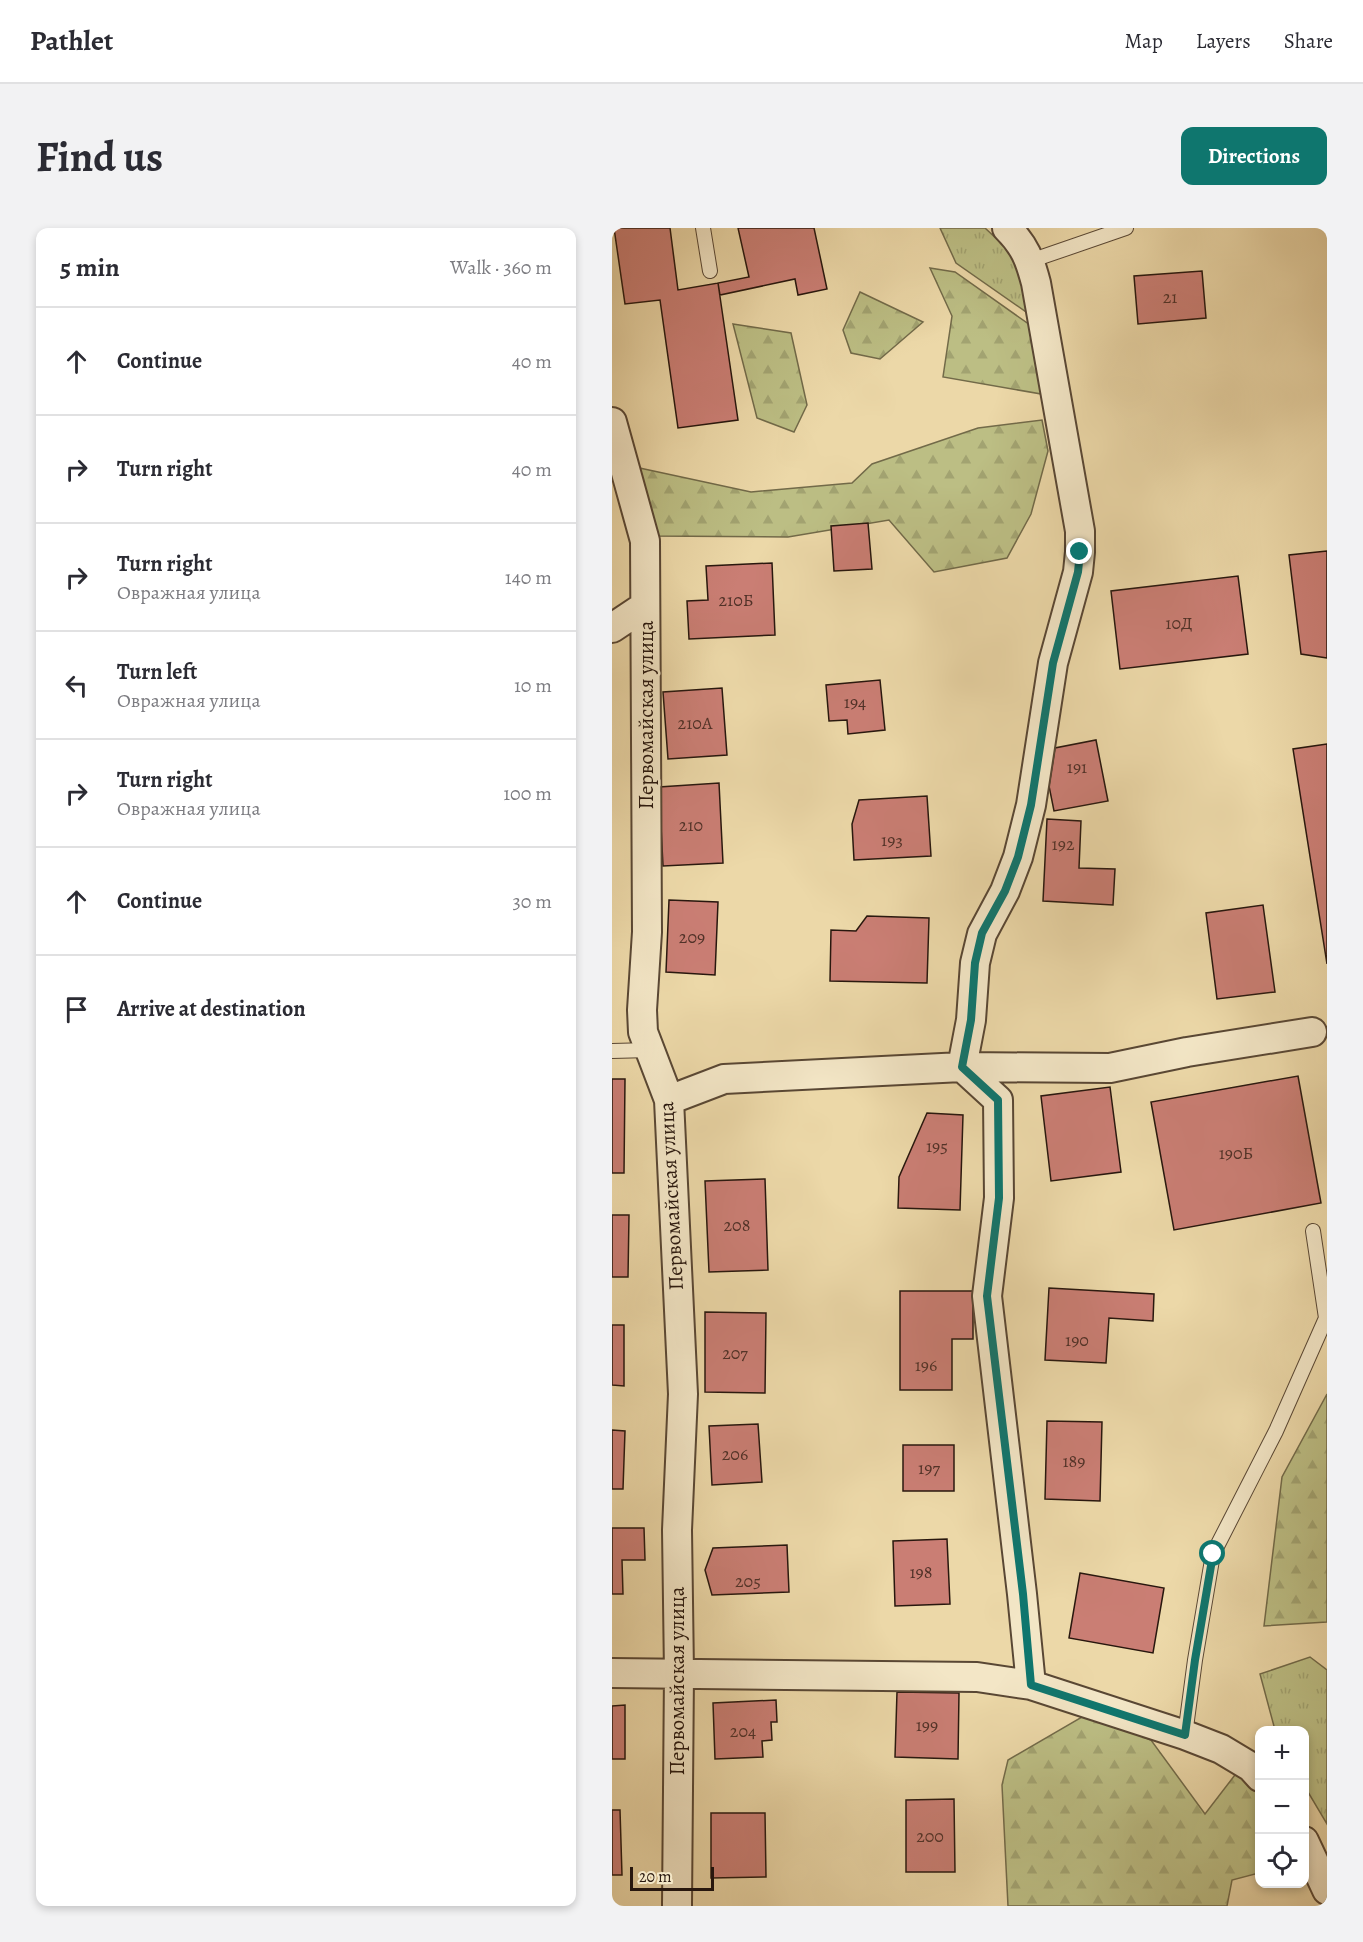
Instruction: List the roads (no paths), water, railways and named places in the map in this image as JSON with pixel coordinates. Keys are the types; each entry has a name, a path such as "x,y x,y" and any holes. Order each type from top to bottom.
{"street":[{"path":"962,1067 971,1020 977,953 982,933 1005,891 1018,857 1031,805 1053,663 1078,572 1080,552 1080,531 1040,300 1030,261 1020,241 1007,228"},
{"name":"Первомайская улица","path":"612,422 645,541 647,932 642,1010 643,1032 669,1100 683,1394 677,1530 679,1673 677,1906"},
{"path":"612,628 645,606"},
{"path":"669,1100 724,1079 962,1067 1110,1068 1186,1052 1312,1032"},
{"path":"962,1067 998,1100 999,1198 987,1296 1023,1594 1031,1685"},
{"path":"612,1673 977,1677 1031,1685 1185,1735 1221,1749 1255,1771"},
{"path":"1309,1850 1327,1890"}],"lane":[{"path":"703,228 710,271"},
{"path":"1030,261 1125,228"},
{"path":"612,1051 650,1050"},
{"path":"1185,1735 1213,1554 1276,1431 1326,1318 1312,1231"}]}
